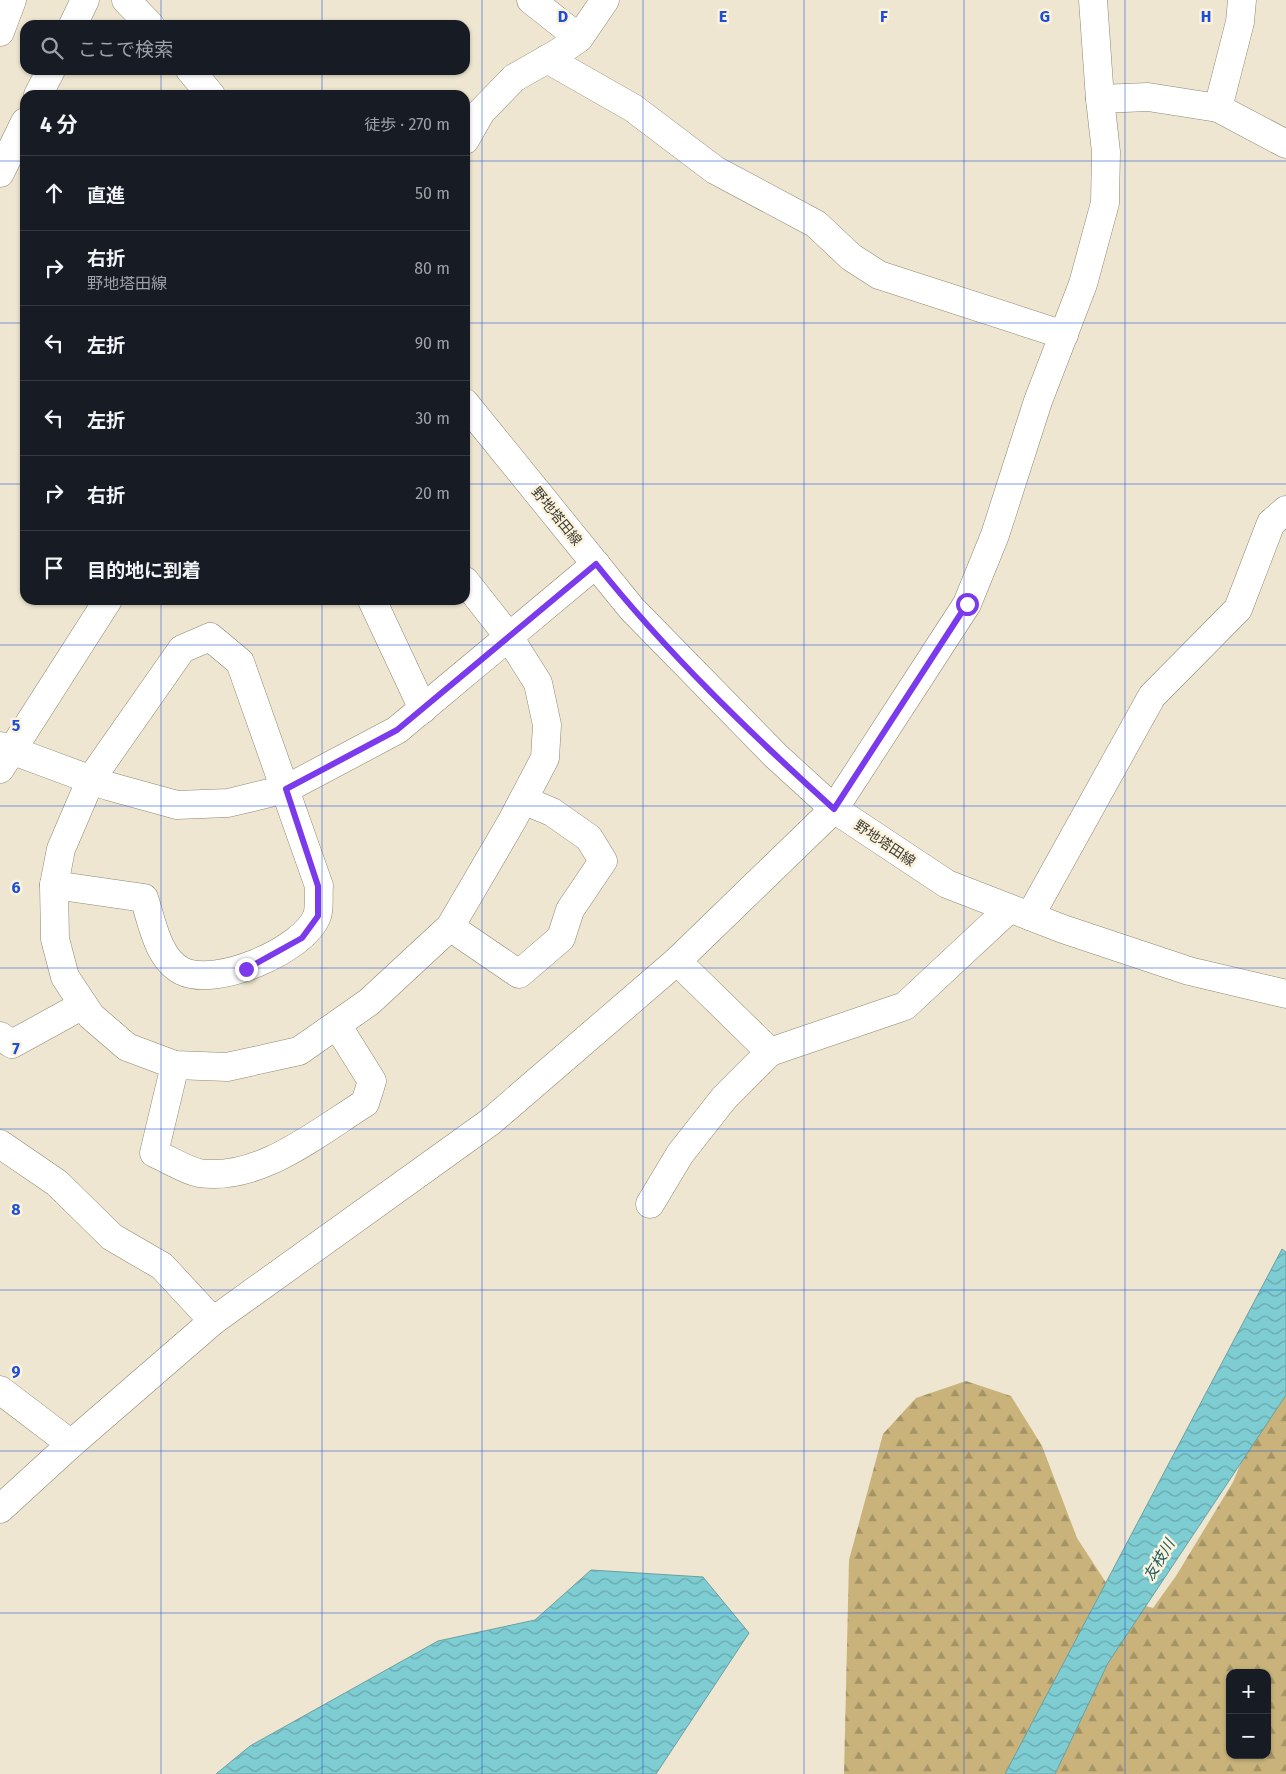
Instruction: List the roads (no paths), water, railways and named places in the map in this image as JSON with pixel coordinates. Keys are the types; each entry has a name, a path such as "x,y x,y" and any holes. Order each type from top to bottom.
{"street":[{"path":"0,32 12,0"},
{"path":"75,20 85,0"},
{"path":"126,0 145,20"},
{"path":"531,0 579,38"},
{"path":"470,131 481,112 514,78 579,38 605,0"},
{"path":"0,1510 71,1444 213,1321 490,1122 677,961 834,809 967,604 995,535 1038,401 1083,284 1105,203 1106,152 1093,0"},
{"path":"1218,108 1240,22 1242,0"},
{"path":"547,59 634,108 715,170 816,224 851,257 880,275 1064,335"},
{"path":"41,90 48,75"},
{"path":"194,75 206,90"},
{"path":"1100,99 1148,97 1218,108 1286,144"},
{"path":"0,173 20,132"},
{"name":"野地塔田線","path":"470,409 632,609 776,756 834,809 947,884 1189,972 1286,994"},
{"path":"650,1204 680,1154 724,1098 770,1052 905,1006 1020,912 1152,696 1238,609 1271,523 1286,510"},
{"path":"105,605 4,755 177,805 228,803 286,789 397,730 596,564"},
{"path":"54,885 144,898 162,952 182,970 209,976 246,969 302,938 318,916 318,886 286,789 240,662 210,637 182,649 91,779 61,849 54,885 55,939 65,978 91,1016 127,1047 175,1065 227,1067 299,1051 370,1002 450,927 523,800 544,758 547,724 538,683 509,637 470,588"},
{"path":"374,605 423,709"},
{"path":"450,927 519,974 561,938 570,910 603,861 589,838 552,812 523,800"},
{"path":"677,961 770,1052"},
{"path":"0,1036 12,1044 83,1005"},
{"path":"175,1065 154,1153 198,1173 231,1173 268,1163 365,1103 372,1081 336,1025"},
{"path":"0,1144 57,1183 112,1237 162,1266 213,1321"},
{"path":"0,1390 71,1444"}],"water":[{"name":"友枝川","path":"1282,1249 1286,1252 1286,1395 1108,1663 1055,1774 1005,1774"},
{"path":"591,1570 703,1577 749,1633 656,1774 216,1774 250,1746 438,1641 535,1620"}]}
